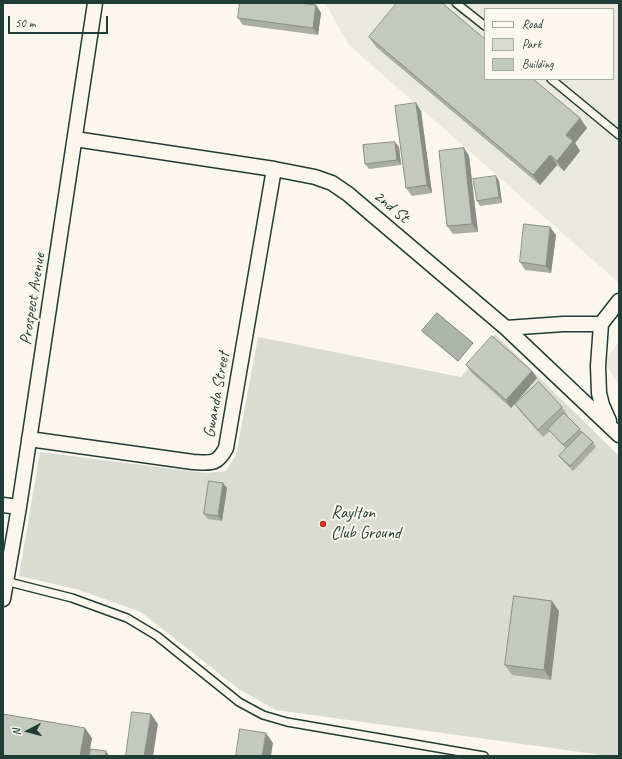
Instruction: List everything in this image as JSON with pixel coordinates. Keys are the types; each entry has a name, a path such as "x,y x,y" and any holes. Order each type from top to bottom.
{"street":[{"name":"Prospect Avenue","path":"3,599 4,581 19,507 30,439 95,3"},
{"name":"2nd St","path":"75,139 274,169 315,177 332,183 354,199 506,328 615,431"},
{"name":"Gwanda Street","path":"30,439 193,462 212,463 221,458 226,448 274,169"},
{"path":"615,431 602,405 599,393 598,366 601,324 619,301"},
{"path":"506,328 564,324 601,324"},
{"path":"3,505 19,507"}],"lane":[{"path":"456,3 484,25"},
{"path":"552,80 619,135"},
{"path":"4,581 72,598 127,618 162,641 239,702 263,715 287,722 484,756"}],"shaded area":[{"path":"325,3 619,3 619,283 349,45"},
{"path":"437,313 473,343 458,361 422,331"},
{"path":"619,341 619,384 604,363"}],"green space":[{"name":"Raylton Club Ground","path":"495,334 619,456 619,756 609,756 276,710 240,690 141,612 76,589 19,576 40,452 205,473 226,471 236,455 258,337 461,377"}],"building":[{"path":"240,3 298,3 316,5 313,28 238,18"},
{"path":"397,3 442,3 484,38 484,80 534,80 580,118 566,135 573,141 557,161 550,155 533,175 369,37"},
{"path":"416,103 427,185 406,188 395,106"},
{"path":"395,142 397,160 365,164 363,145"},
{"path":"464,148 472,224 447,226 439,151"},
{"path":"496,176 499,197 477,201 473,179"},
{"path":"524,224 550,227 546,266 520,262"},
{"path":"492,336 532,371 506,400 466,365"},
{"path":"539,382 562,407 538,430 515,404"},
{"path":"564,413 580,429 563,445 548,429"},
{"path":"582,432 593,442 570,466 559,456"},
{"path":"209,481 223,483 218,516 204,514"},
{"path":"514,596 552,601 544,670 505,665"},
{"path":"132,712 151,714 144,756 126,756"},
{"path":"3,714 85,728 80,756 3,756"},
{"path":"240,729 266,733 262,756 236,756"},
{"path":"91,749 106,751 105,756 90,756"}],"place":[{"name":"Raylton Club Ground","path":"323,524"}]}
